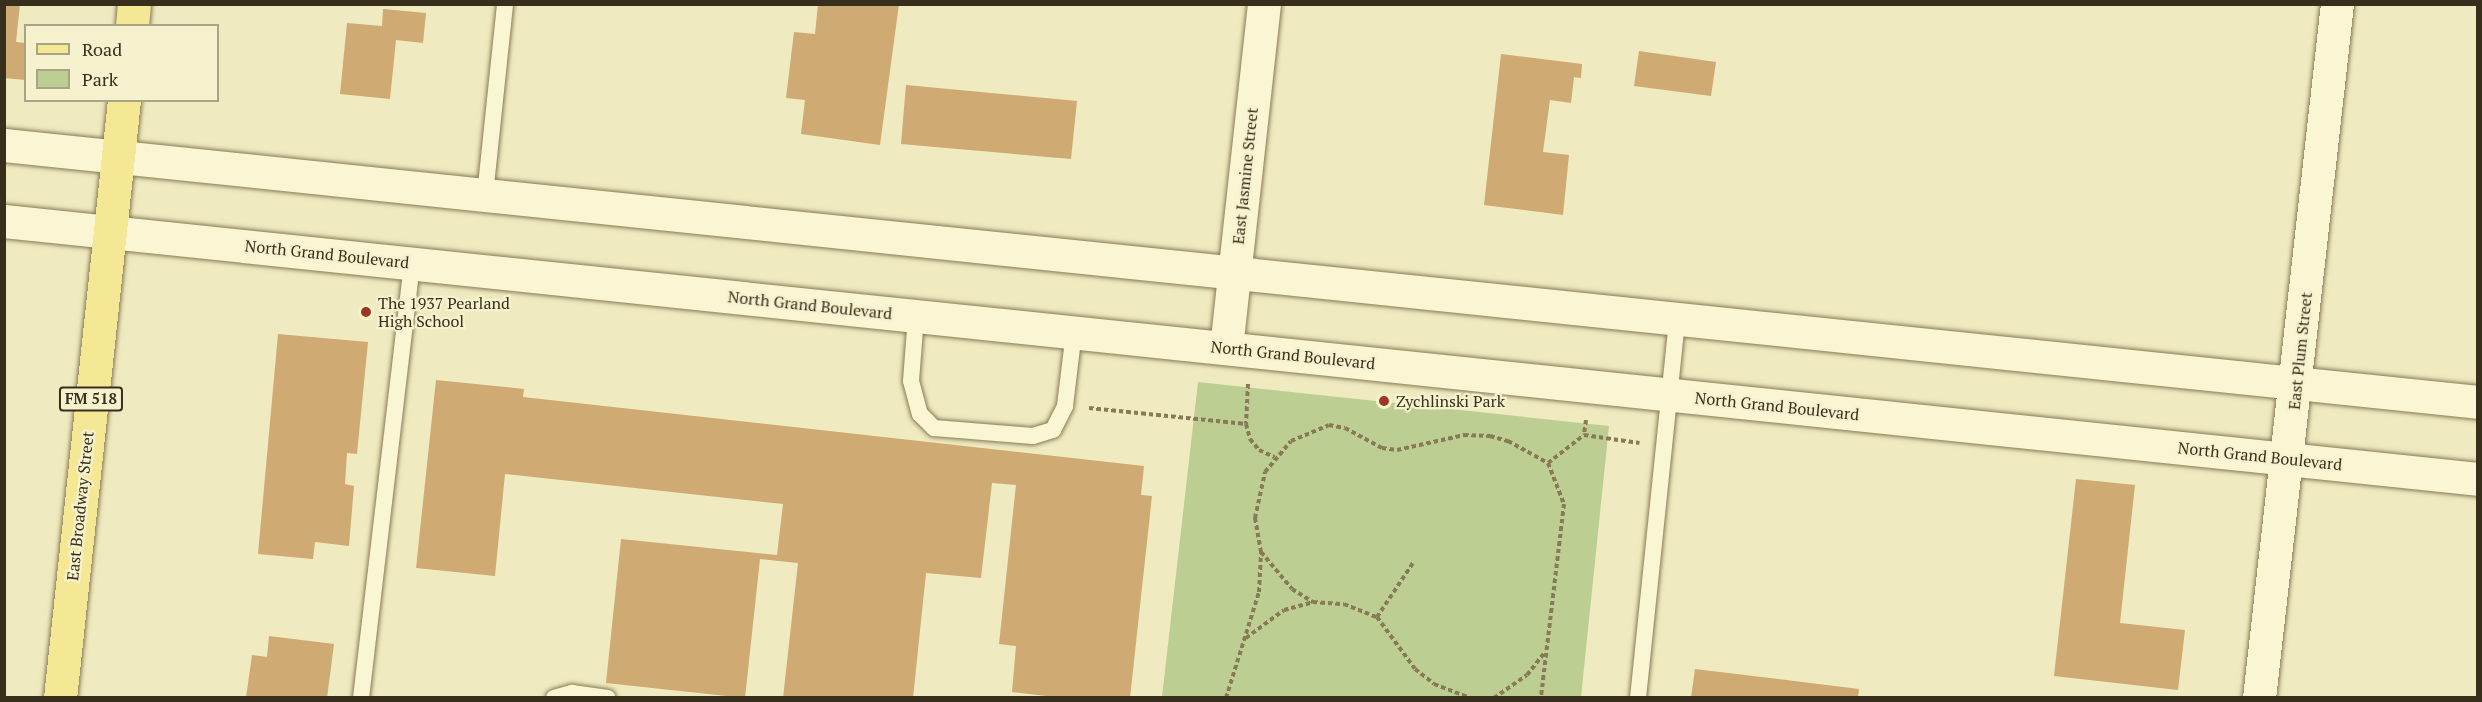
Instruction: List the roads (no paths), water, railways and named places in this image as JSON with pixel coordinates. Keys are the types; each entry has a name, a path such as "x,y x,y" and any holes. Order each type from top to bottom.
{"main road":[{"path":"132,24 134,4"},
{"name":"East Broadway Street","path":"60,698 124,102"}],"street":[{"name":"East Jasmine Street","path":"1238,349 1235,273 1264,4"},
{"name":"East Plum Street","path":"2259,698 2297,383 2337,4"},
{"path":"4,145 2478,402"},
{"name":"North Grand Boulevard","path":"4,220 2478,479"}],"lane":[{"path":"485,195 504,4"},
{"path":"361,698 412,263"},
{"path":"916,316 911,381 920,414 934,428 1033,436 1053,430 1065,406 1074,332"},
{"path":"1638,698 1677,319"},
{"path":"554,698 572,693 608,698"}],"place":[{"name":"The 1937 Pearland High School","path":"366,312"},
{"name":"Zychlinski Park","path":"1384,401"}]}
